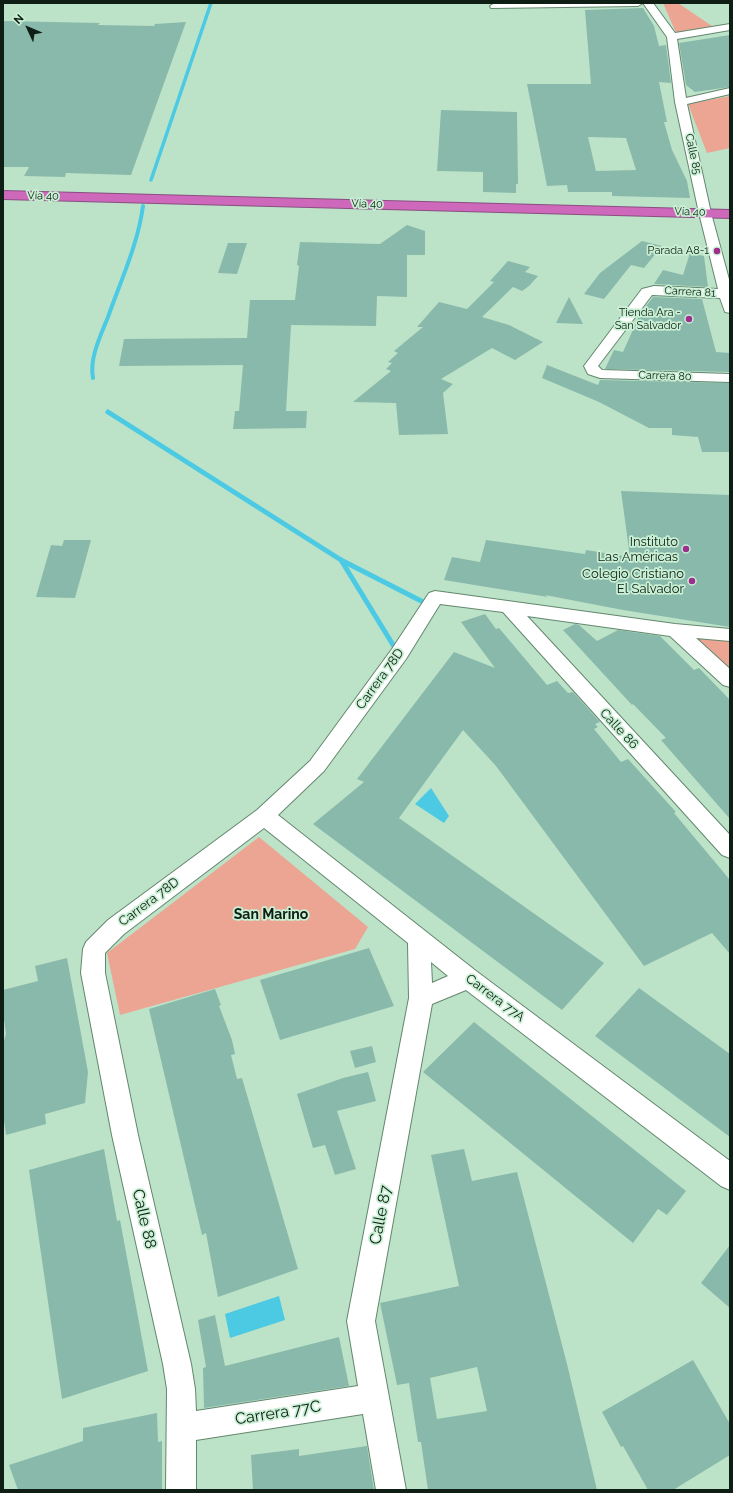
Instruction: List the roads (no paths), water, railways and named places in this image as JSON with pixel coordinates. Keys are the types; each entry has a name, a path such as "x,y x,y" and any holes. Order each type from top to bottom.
{"highway":[{"name":"Vía 40","path":"3,185 704,208 730,214"},
{"name":"Vía 40","path":"3,195 704,208 730,204"}],"street":[{"path":"495,6 638,3"},
{"name":"Calle 85","path":"648,3 672,37 681,102 704,208 728,294 730,309"},
{"path":"672,37 730,27"},
{"path":"681,102 730,90"},
{"name":"Carrera 81","path":"600,374 593,371 591,366 645,295 650,291 728,294"},
{"name":"Carrera 80","path":"600,374 730,378"},
{"name":"Carrera 78D","path":"94,949 116,927 264,816 317,766 398,654 435,597 675,630 730,635"},
{"name":"Calle 86","path":"509,608 730,849"},
{"path":"675,630 730,680"},
{"name":"Carrera 77A","path":"264,816 468,978 730,1177"},
{"name":"Calle 87","path":"391,1490 361,1321 421,998 419,940"},
{"name":"Calle 88","path":"94,949 92,973 125,1135 176,1364 180,1389 182,1428 181,1490"},
{"path":"421,998 468,978"},
{"name":"Carrera 77C","path":"182,1428 375,1398"}],"water":[{"path":"431,788 449,816 444,823 415,804"},
{"path":"279,1296 285,1320 230,1338 225,1314"}],"waterway":[{"path":"151,180 211,3"},
{"path":"93,378 92,370 96,347 133,248 141,220 143,206"},
{"path":"108,412 341,560"},
{"path":"341,560 429,605"},
{"path":"341,560 398,653"}],"place":[{"name":"Parada A8-1","path":"717,251"},
{"name":"Tienda Ara - San Salvador","path":"689,319"},
{"name":"Instituto Las Américas","path":"686,549"},
{"name":"Colegio Cristiano El Salvador","path":"692,581"}],"district":[{"name":"San Marino","path":"271,915"}]}
